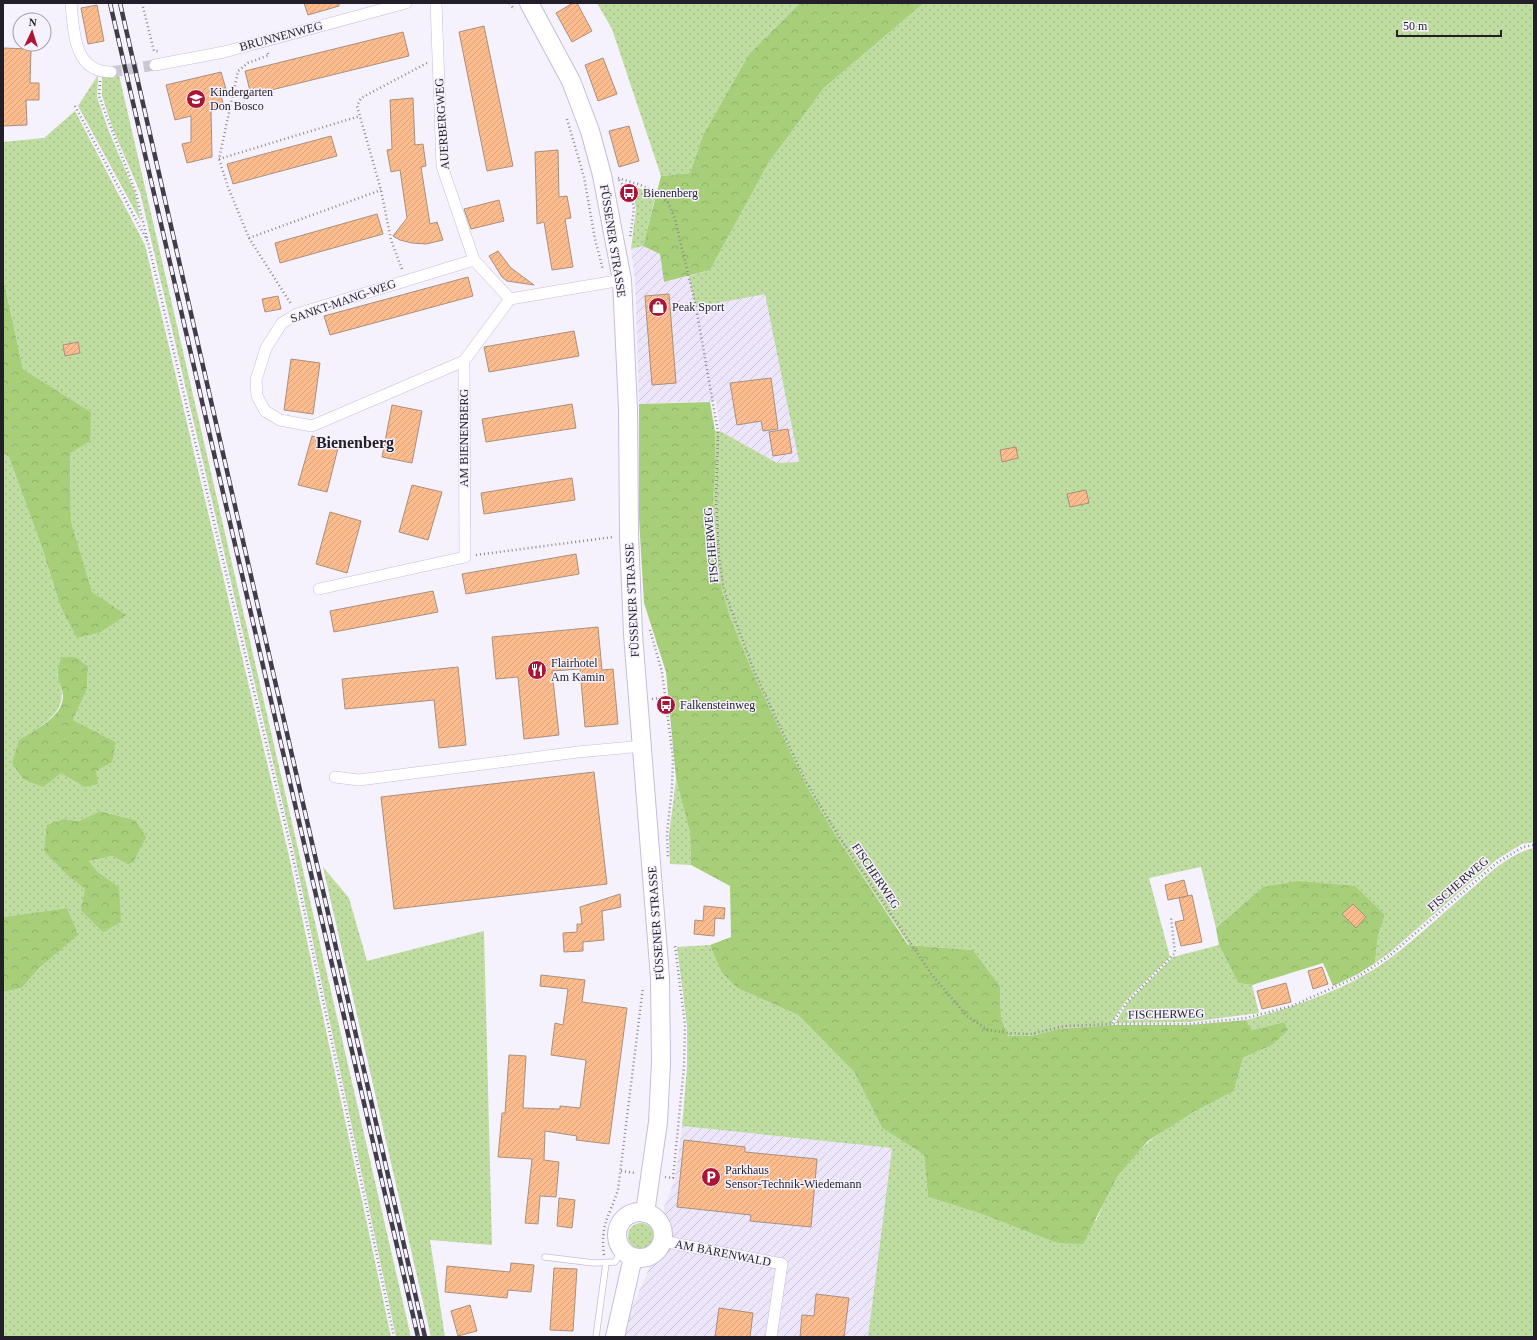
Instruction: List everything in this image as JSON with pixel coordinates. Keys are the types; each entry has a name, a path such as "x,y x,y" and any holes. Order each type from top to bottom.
{"main road":[{"name":"FÜSSENER STRASSE","path":"523,9 572,81 590,131 602,175 628,409 618,534 633,634 643,746 660,978 661,1055 658,1122 652,1175 644,1213"},
{"path":"644,1213 657,1220 661,1226 662,1241 654,1253 641,1258 627,1251 617,1239 620,1224 630,1214 644,1213"},
{"path":"615,1337 627,1251"}],"street":[{"path":"71,3 75,37 80,55 91,67 105,72"},
{"name":"BRUNNENWEG","path":"155,65 224,52 406,3"},
{"name":"AUERBERGWEG","path":"436,3 442,166 474,260 510,299"},
{"name":"SANKT-MANG-WEG","path":"464,361 312,426 280,420 265,411 257,396 256,380 266,348 282,323 297,314 474,260"},
{"path":"464,361 510,299 614,281"},
{"name":"AM BIENENBERG","path":"464,361 465,557"},
{"path":"320,589 465,557"},
{"path":"335,777 359,780 578,752 643,746"},
{"name":"AM BÄRENWALD","path":"662,1241 782,1264 771,1337"}],"lane":[{"path":"545,1257 606,1263 615,1262 618,1257 627,1251"},
{"path":"596,1337 606,1263"}],"path":[{"path":"142,3 154,51 164,50"},
{"path":"510,3 523,9"},
{"path":"264,41 269,55 248,63 238,71 219,159 228,187 249,238 297,314"},
{"path":"405,280 391,240 381,190 358,106 361,98 438,57"},
{"path":"105,72 100,96 136,193 148,242 292,853 394,1337"},
{"path":"75,106 148,242"},
{"path":"219,159 360,116"},
{"path":"566,117 584,177 595,239 614,281"},
{"name":"FISCHERWEG","path":"602,175 617,177 656,192 668,202 675,219 696,307 718,432 716,500 719,557 724,590 754,671 806,782 838,835 932,975 967,1016 988,1030 1030,1034 1065,1026 1112,1024 1189,1024 1246,1018 1292,1006 1359,976 1389,956 1498,862 1523,847 1534,845"},
{"path":"249,238 381,190"},
{"path":"613,542 618,534"},
{"path":"465,557 618,534"},
{"path":"1112,1024 1127,1002 1175,953 1171,918"},
{"path":"606,1263 602,1238 605,1219 618,1190 644,980"}],"shaded area":[{"path":"643,246 660,254 665,282 689,276 697,307 765,293 799,463 777,463 720,431 716,401 639,404 635,280 631,249"},
{"path":"682,1126 892,1148 868,1337 624,1337 629,1314 650,1266 670,1249 673,1240 672,1228 664,1213 664,1207 675,1179"}],"green space":[{"path":"597,3 800,3 749,54 703,135 690,173 661,176 612,29"},
{"path":"800,3 924,3 824,88 769,162 710,270 664,282 660,254 643,246 661,176 690,173 703,135 749,54"},
{"path":"924,3 1534,3 1534,842 1522,844 1496,860 1388,954 1375,963 1378,936 1385,915 1263,887 1216,928 1201,867 1149,878 1170,957 1126,1001 1111,1023 1112,1025 1058,1029 1031,1036 1008,1036 1001,1017 1000,986 973,950 909,945 836,836 806,785 753,673 731,619 722,590 716,558 713,500 716,465 715,431 720,431 777,463 799,462 765,294 696,307 689,276 710,270 769,162 824,88"},
{"path":"98,75 97,97 108,129 135,193 141,222 78,106"},
{"path":"102,75 119,75 411,1337 396,1337 294,852 140,192 113,129 102,96"},
{"path":"75,111 145,245 289,856 391,1337 3,1337 3,992 22,988 40,967 67,908 3,917 3,453 9,457 41,545 60,605 92,593 71,521 70,453 91,412 23,369 3,277 3,142 44,138","holes":["76,657 88,666 87,689 73,720 116,742 84,787 61,773 19,740 39,728 54,714 62,697 61,686 57,674","100,811 135,820 139,845 137,856 128,865 113,856 89,861 98,872 119,887 85,889 67,875 44,851 64,819 79,821"]},
{"path":"624,183 656,194 643,246 631,249 636,209 634,196"},
{"path":"3,277 23,369 91,412 90,441 70,453 71,521 92,592 126,615 101,632 77,638 60,605 41,545 9,457 3,453"},
{"path":"710,402 715,431 716,465 713,500 716,558 722,590 731,619 753,673 806,785 836,836 908,945 973,950 1000,986 1001,1017 1008,1036 1031,1036 1058,1029 1112,1025 1189,1025 1246,1020 1252,1030 1284,1022 1288,1030 1272,1045 1243,1058 1234,1091 1195,1111 1148,1141 1118,1175 1083,1244 1058,1243 985,1215 928,1197 924,1155 882,1128 854,1072 798,1015 737,988 721,972 710,945 731,937 730,886 691,865 690,833 676,779 666,672 644,603 639,518 639,404"},
{"path":"61,657 76,657 88,666 87,689 73,720 116,742 112,762 96,771 98,784 84,787 61,773 43,787 23,779 12,763 19,740 46,723 58,711 63,697 58,675"},
{"path":"676,779 690,833 691,865 670,864 669,835"},
{"path":"100,811 135,820 146,837 134,861 128,865 113,856 89,861 98,872 119,887 121,922 103,932 81,910 85,889 67,875 44,851 47,825 64,819 79,821"},
{"path":"1534,848 1534,1337 868,1337 892,1148 682,1126 687,1067 687,1025 677,947 710,945 721,972 737,988 798,1015 854,1072 882,1128 924,1155 928,1197 985,1215 1096,1221 1115,1179 1130,1160 1156,1136 1186,1116 1234,1091 1243,1058 1272,1045 1284,1022 1252,1030 1246,1020 1284,1009 1322,995 1359,978 1376,968 1414,939 1496,868 1510,858 1526,850"},
{"path":"323,867 349,898 367,961 484,931 492,1245 430,1240 445,1337 431,1337"},
{"path":"1298,881 1355,886 1385,915 1378,936 1375,963 1358,974 1333,986 1323,963 1252,985 1238,983 1219,945 1216,928 1263,887"},
{"path":"67,908 78,935 40,967 22,988 3,992 3,917"},
{"path":"1219,945 1238,983 1252,985 1259,1013 1190,1022 1115,1023 1128,1002 1173,957"},
{"path":"641,1223 650,1227 654,1236 650,1245 641,1249 632,1245 628,1236 632,1227"}],"building":[{"path":"304,3 339,3 339,6 308,15"},
{"path":"573,3 577,3 592,31 572,42 556,13"},
{"path":"97,5 104,41 88,44 81,8"},
{"path":"484,26 513,166 487,171 459,32"},
{"path":"403,32 409,56 251,95 245,71"},
{"path":"3,48 12,48 12,52 31,52 30,83 39,83 39,100 26,100 27,125 3,126"},
{"path":"603,58 617,94 598,101 585,65"},
{"name":"Kindergarten Don Bosco","path":"221,72 226,89 220,90 224,108 211,111 212,157 187,163 182,144 191,142 191,116 175,120 166,85"},
{"path":"413,98 415,145 423,144 426,166 421,167 430,224 437,222 443,240 426,244 412,243 400,240 393,236 407,218 400,170 391,172 387,150 392,149 390,100"},
{"path":"629,126 639,161 619,167 609,131"},
{"path":"331,136 337,156 233,184 227,164"},
{"path":"558,150 559,197 567,196 571,218 565,219 573,267 552,270 544,222 537,224 535,152"},
{"path":"499,200 504,221 471,229 464,209"},
{"path":"377,214 383,234 280,263 275,243"},
{"path":"498,251 511,268 534,285 507,281 502,277 489,256"},
{"path":"468,277 473,296 330,335 324,316"},
{"path":"669,294 676,383 652,385 645,296"},
{"path":"278,296 281,309 265,312 262,299"},
{"path":"574,331 579,356 489,372 484,347"},
{"path":"78,342 80,353 65,356 63,345"},
{"path":"291,359 320,363 313,414 284,410"},
{"path":"771,378 778,429 763,431 761,421 737,425 730,383"},
{"path":"572,404 576,428 486,442 482,419"},
{"path":"392,405 422,411 412,463 382,457"},
{"path":"788,429 792,453 773,456 769,432"},
{"path":"312,436 339,444 327,492 298,485"},
{"path":"1016,447 1018,458 1002,462 1000,450"},
{"path":"572,478 575,500 484,514 481,493"},
{"path":"412,485 442,492 428,540 399,532"},
{"path":"1086,490 1089,503 1070,507 1067,494"},
{"path":"330,512 361,521 347,573 316,564"},
{"path":"576,554 579,574 466,594 462,574"},
{"path":"433,591 438,612 334,632 330,611"},
{"path":"598,627 602,670 613,669 618,724 585,727 580,669 552,671 559,735 524,739 518,677 496,679 492,637"},
{"path":"458,667 466,745 439,748 434,700 345,709 342,679"},
{"path":"594,772 607,884 394,909 381,797"},
{"path":"1184,880 1188,896 1168,900 1165,885"},
{"path":"620,894 621,907 602,911 604,940 583,942 583,951 564,952 563,933 577,932 577,924 582,924 580,907"},
{"path":"1192,895 1202,942 1181,946 1175,922 1184,920 1179,898"},
{"path":"1353,904 1366,917 1356,928 1342,914"},
{"path":"704,906 725,908 724,919 715,918 714,936 694,934 695,920 703,921"},
{"path":"1322,967 1328,984 1313,989 1308,971"},
{"path":"541,975 585,980 582,1002 627,1008 609,1144 576,1140 577,1136 545,1131 544,1160 559,1162 556,1197 540,1196 538,1224 525,1223 532,1159 498,1157 502,1113 505,1113 509,1055 526,1056 523,1108 560,1109 560,1106 580,1108 586,1060 551,1055 555,1023 563,1025 568,989 540,986"},
{"path":"1286,983 1291,1002 1262,1009 1257,991"},
{"path":"684,1140 745,1147 745,1152 817,1159 811,1227 750,1221 751,1215 677,1207"},
{"path":"559,1198 575,1200 572,1228 557,1226"},
{"path":"511,1263 534,1265 531,1292 508,1290 507,1298 445,1292 447,1266 510,1272"},
{"path":"554,1268 577,1269 573,1331 550,1330"},
{"path":"816,1294 849,1298 844,1337 800,1337 802,1315 814,1316"},
{"path":"470,1305 477,1331 458,1336 451,1311"},
{"path":"719,1308 753,1313 750,1337 715,1337"}],"tunnel":[{"path":"111,72 155,65"}],"railway":[{"path":"110,3 418,1337"},
{"path":"120,3 425,1337"}],"place":[{"name":"Kindergarten Don Bosco","path":"196,99"},
{"name":"Bienenberg","path":"629,193"},
{"name":"Peak Sport","path":"658,307"},
{"name":"Flairhotel Am Kamin","path":"537,670"},
{"name":"Falkensteinweg","path":"666,705"},
{"name":"Parkhaus Sensor-Technik-Wiedemann","path":"711,1177"}],"district":[{"name":"Bienenberg","path":"355,442"}]}
